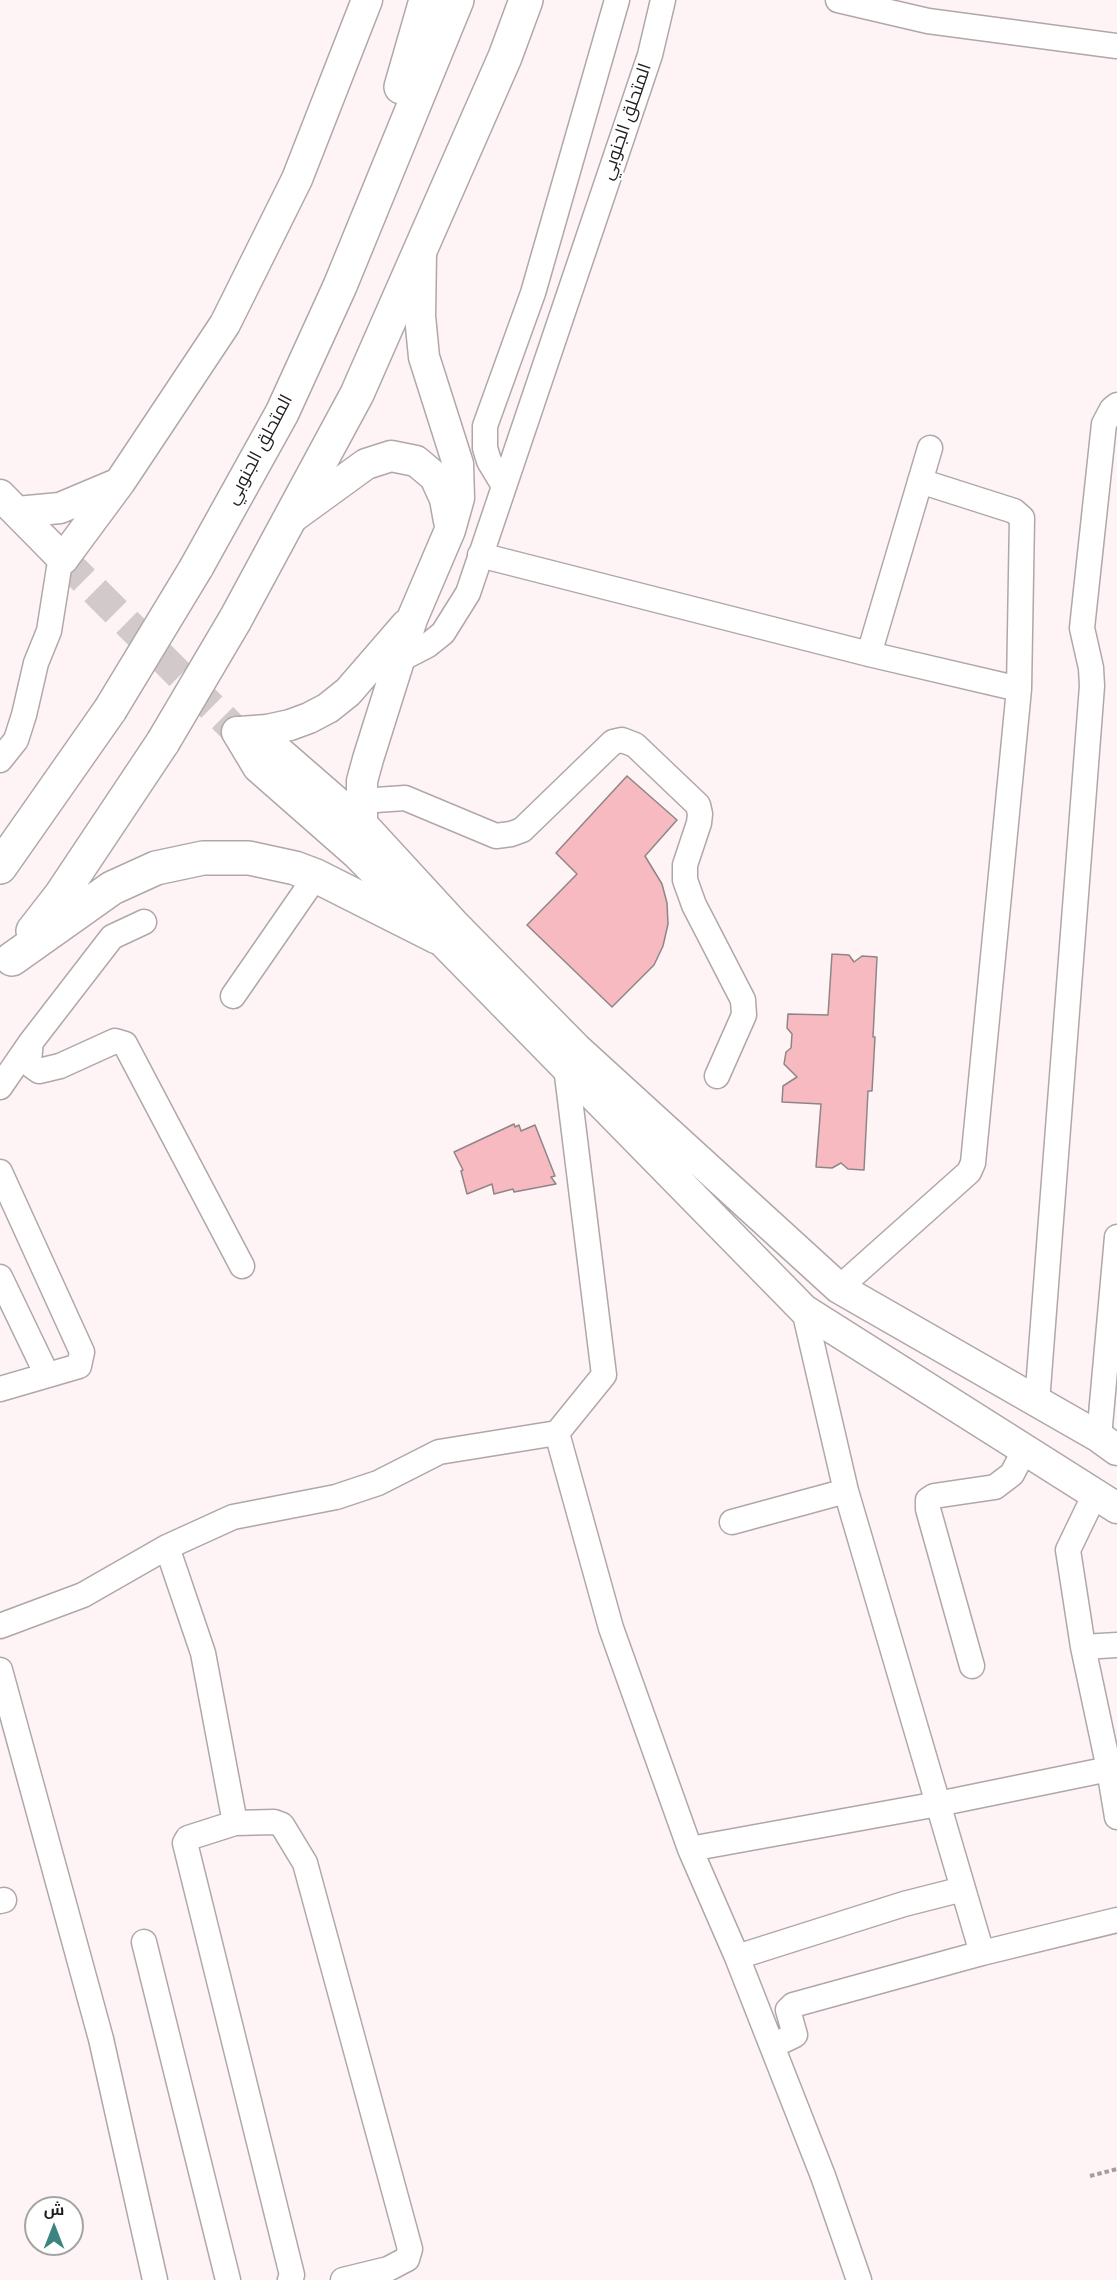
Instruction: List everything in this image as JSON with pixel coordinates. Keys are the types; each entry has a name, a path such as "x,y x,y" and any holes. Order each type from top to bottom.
{"highway":[{"path":"340,286 426,0"},
{"name":"المتحلق الجنوبي","path":"0,867 110,710 196,567 282,413 340,286 457,0"},
{"path":"505,57 526,0"},
{"path":"6,966 61,895 164,742 235,620 357,394 505,57 534,0"},
{"path":"6,966 112,888 156,868 203,858 238,857 272,862 316,876 437,937"}],"main road":[{"path":"9,504 63,559 120,482 225,324 297,179 367,0"},
{"path":"361,812 365,770 412,619 450,530 459,498 459,472 424,357 420,316 421,248"},
{"path":"289,520 366,464 391,456 416,461 435,477 444,499 450,530"},
{"path":"9,504 60,508 120,482"},
{"path":"237,732 267,730 290,725 328,708 348,692 412,619"},
{"path":"237,732 278,751 361,812 453,923 577,1049 839,1288 1108,1444"},
{"path":"237,732 258,768 341,838 804,1310 1106,1501"},
{"path":"876,1355 902,1325"}],"street":[{"path":"504,486 487,455 483,436 485,426 533,293 617,0"},
{"name":"المتحلق الجنوبي","path":"400,659 428,645 443,633 468,593 650,55 663,0"},
{"path":"838,0 928,21 1117,46"},
{"path":"1037,1402 1092,686 1091,668 1082,628 1104,424 1112,409 1117,405"},
{"path":"869,654 930,448"},
{"path":"839,1288 969,1172 973,1163 1019,689 1022,518 1014,511 920,481"},
{"path":"480,555 869,654 1019,689"},
{"path":"0,760 16,740 24,715 36,663 49,631 59,568 63,559"},
{"path":"361,812 405,798 496,836 511,834 522,830 613,742 622,740 635,745 698,805 699,823 685,865 686,880 694,905 743,1000 744,1015 717,1076"},
{"path":"233,996 316,876"},
{"path":"0,1087 31,1042 112,937 144,922"},
{"path":"31,1042 29,1060 32,1066 39,1071 60,1066 115,1041 125,1044 242,1266"},
{"path":"0,1626 83,1595 167,1547 233,1516 336,1497 378,1483 439,1452 557,1433 604,1375 566,1067"},
{"path":"0,1172 82,1352 79,1366 0,1389"},
{"path":"1108,1444 1117,1237"},
{"path":"0,1277 47,1375"},
{"path":"804,1310 846,1491 982,1953"},
{"path":"557,1433 611,1628 690,1849 737,1957 823,2176 859,2280"},
{"path":"972,1666 928,1509 928,1500 934,1497 995,1487 1012,1474 1024,1451"},
{"path":"732,1522 846,1491"},
{"path":"1106,1501 1068,1550 1083,1647 1117,1817"},
{"path":"167,1547 203,1653 236,1823"},
{"path":"1083,1647 1117,1645"},
{"path":"0,1670 101,2039 155,2280"},
{"path":"690,1849 938,1804 1109,1769"},
{"path":"290,2280 292,2275 185,1843 188,1838 236,1823 274,1822 282,1825 305,1863 410,2249 407,2259 388,2269 343,2280"},
{"path":"737,1957 904,1904 963,1889"},
{"path":"772,2046 795,2035 788,2010 793,2005 982,1953 1117,1920"},
{"path":"144,1942 228,2280"}],"path":[{"path":"1090,2176 1117,2169"}],"building":[{"path":"627,776 677,820 645,856 662,884 667,903 668,924 663,946 654,965 612,1007 527,925 577,874 556,853"},
{"path":"832,954 849,955 854,962 862,956 877,957 872,1091 868,1091 864,1170 848,1169 841,1163 832,1168 816,1167 821,1104 782,1102 783,1086 797,1077 784,1064 786,1052 791,1048 792,1034 787,1028 788,1014 828,1015"},
{"path":"514,1124 515,1127 519,1125 521,1131 535,1125 555,1176 551,1177 556,1184 514,1192 513,1189 494,1194 492,1184 467,1194 461,1171 463,1170 454,1152"}],"tunnel":[{"path":"63,559 237,732"}]}
